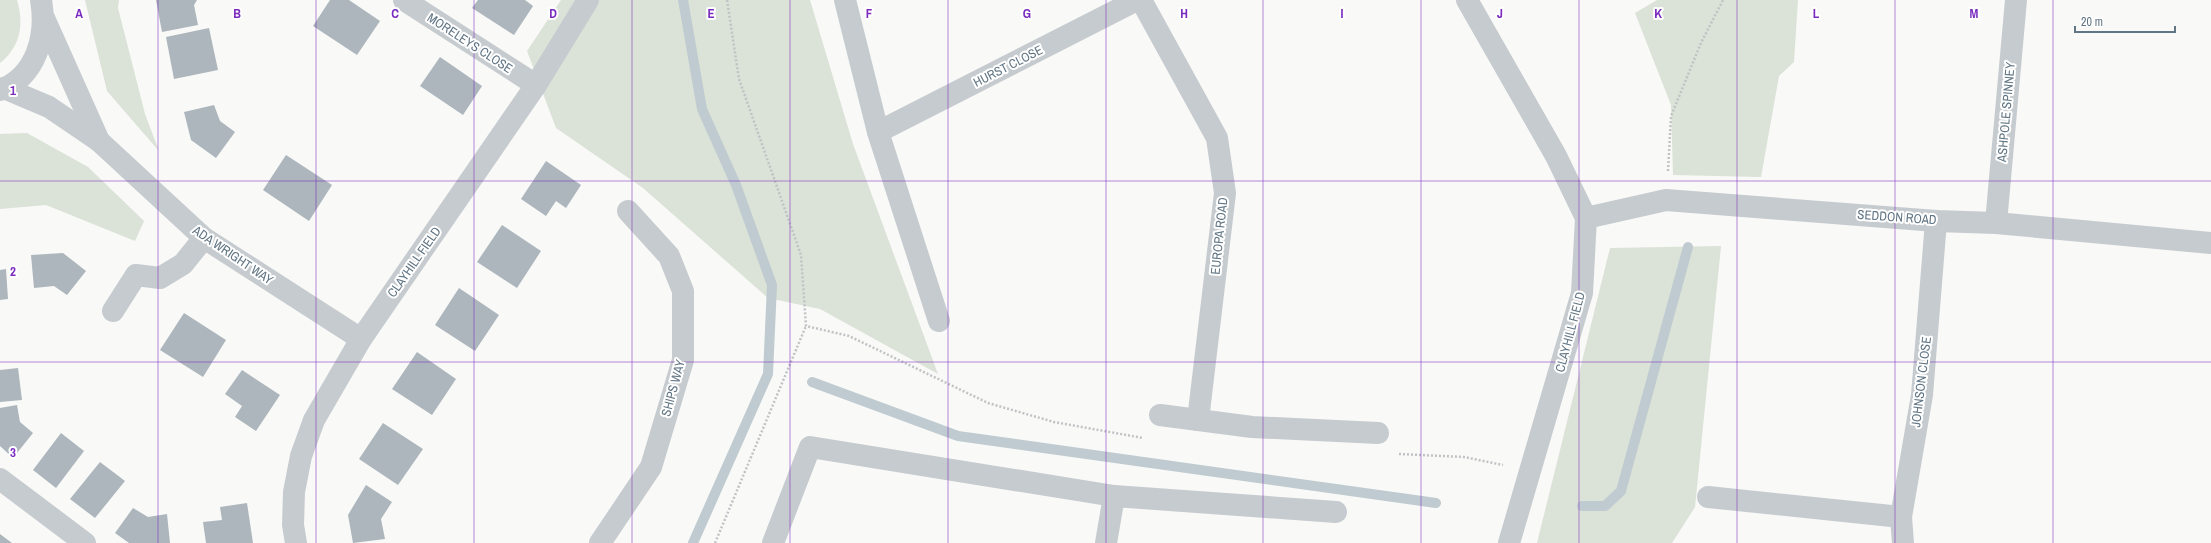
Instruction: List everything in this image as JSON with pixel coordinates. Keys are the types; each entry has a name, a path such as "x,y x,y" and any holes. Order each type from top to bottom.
{"street":[{"name":"MORELEYS CLOSE","path":"404,0 536,85"},
{"name":"CLAYHILL FIELD","path":"296,543 293,525 294,492 301,456 314,420 361,339 536,85 588,0"},
{"path":"845,0 878,132 939,321"},
{"name":"HURST CLOSE","path":"878,132 1137,0"},
{"name":"EUROPA ROAD","path":"1141,0 1217,138 1225,193 1198,420"},
{"name":"CLAYHILL FIELD","path":"1467,0 1556,156 1586,218 1582,293 1509,543"},
{"name":"ASHPOLE SPINNEY","path":"1996,223 2016,0"},
{"path":"2,89 21,76 34,59 42,40 43,9"},
{"name":"ADA WRIGHT WAY","path":"43,9 99,141"},
{"name":"ADA WRIGHT WAY","path":"2,89 49,107 99,141 204,238 361,339"},
{"name":"SEDDON ROAD","path":"1586,218 1666,200 1936,221 1996,223 2211,243"},
{"name":"SHIPS WAY","path":"600,543 651,467 683,360 683,291 669,256 628,211"},
{"name":"JOHNSON CLOSE","path":"1903,543 1901,517 1922,395 1936,221"},
{"path":"112,311 136,275 160,278 184,264 204,238"},
{"path":"1160,415 1252,427 1378,433"},
{"path":"773,543 810,447 1114,496 1336,512"},
{"path":"0,479 85,543"},
{"path":"1106,543 1114,496"},
{"path":"1708,497 1901,517"}],"path":[{"path":"716,543 806,326 801,255 739,80 727,0"},
{"path":"1666,200 1671,116 1700,43 1723,0"},
{"path":"806,326 849,336 988,403 1054,422 1147,438"},
{"path":"1393,453 1464,457 1529,471"}],"shaded area":[{"path":"0,0 17,0 20,26 16,42 7,56 0,63"},
{"path":"85,0 119,0 118,8 145,114 159,151 107,91"},
{"path":"561,0 810,0 853,144 938,374 820,309 768,298 643,188 556,128 527,51"},
{"path":"1657,0 1798,0 1794,62 1779,76 1761,177 1673,175 1671,105 1635,13"},
{"path":"27,133 88,167 144,221 135,241 46,205 0,209 0,134"},
{"path":"1721,246 1695,507 1672,543 1537,543 1610,248"}],"building":[{"path":"156,0 197,0 194,5 198,25 162,32"},
{"path":"330,0 349,0 380,21 357,55 313,26"},
{"path":"478,0 525,0 533,6 514,35 472,8"},
{"path":"209,28 218,70 174,79 166,37"},
{"path":"440,57 482,86 463,115 420,86"},
{"path":"214,105 220,121 235,132 216,158 191,140 184,112"},
{"path":"286,155 332,185 309,221 263,190"},
{"path":"546,161 581,185 566,208 556,201 546,216 521,199"},
{"path":"502,225 541,251 517,288 477,262"},
{"path":"63,253 86,271 67,295 54,286 34,288 31,255"},
{"path":"6,269 8,299 0,300 0,270"},
{"path":"459,288 499,315 475,351 435,325"},
{"path":"184,313 226,340 203,377 160,350"},
{"path":"417,352 456,379 432,415 392,389"},
{"path":"18,368 22,400 0,402 0,370"},
{"path":"242,370 280,395 256,431 235,417 242,406 225,394"},
{"path":"17,405 20,422 33,433 13,458 0,446 0,408"},
{"path":"383,423 423,449 398,485 359,459"},
{"path":"61,433 84,451 56,488 33,470"},
{"path":"100,462 125,481 95,518 70,499"},
{"path":"366,485 392,502 381,519 385,539 353,543 348,515"},
{"path":"247,503 253,543 206,543 203,522 222,520 220,507"},
{"path":"133,508 148,517 167,514 170,543 129,543 115,533"},
{"path":"0,534 12,543 0,543"}],"waterway":[{"path":"683,0 702,109 736,185 772,285 768,374 693,543"},
{"path":"1582,506 1605,506 1621,491 1688,247"},
{"path":"812,382 958,436 1436,503"}]}
